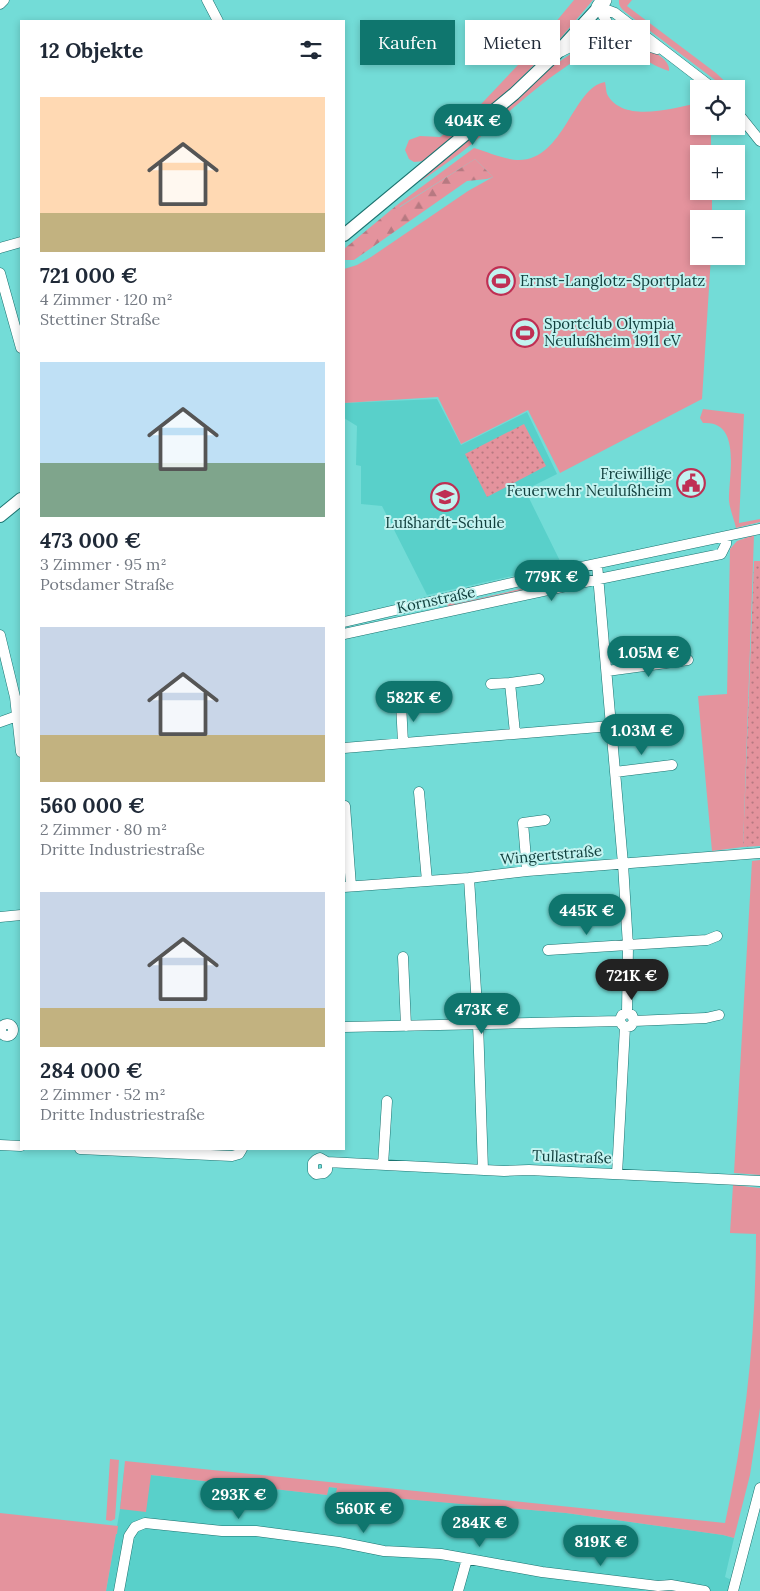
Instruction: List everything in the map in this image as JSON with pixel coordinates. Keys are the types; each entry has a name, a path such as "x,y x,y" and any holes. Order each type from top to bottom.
{"street":[{"path":"0,4 4,0"},
{"path":"210,1 218,20"},
{"path":"601,3 604,20"},
{"path":"601,3 702,80"},
{"path":"560,49 601,3"},
{"path":"650,47 665,52"},
{"path":"345,234 414,175 486,119 544,65"},
{"path":"745,122 760,141"},
{"path":"0,248 20,242"},
{"path":"0,273 20,340"},
{"path":"0,516 20,500"},
{"name":"Kornstraße","path":"345,622 760,528"},
{"name":"Kornstraße","path":"345,634 721,554 726,544 726,537"},
{"path":"597,564 623,864 628,946 627,1020 617,1174"},
{"path":"0,635 18,696 17,716 20,743"},
{"path":"607,672 688,660"},
{"path":"491,684 539,679"},
{"path":"510,683 515,733"},
{"path":"401,704 403,743"},
{"path":"0,722 17,716"},
{"path":"345,748 611,726"},
{"path":"615,772 672,765"},
{"path":"419,792 427,881"},
{"path":"345,806 348,886"},
{"path":"526,870 523,823 545,820"},
{"name":"Wingertstraße","path":"348,886 469,878 526,870 760,853"},
{"path":"469,878 478,1023 483,1170"},
{"path":"0,917 20,915"},
{"path":"548,950 707,940 717,936"},
{"path":"403,957 406,1026"},
{"path":"345,1027 706,1018 719,1015"},
{"path":"1,1032 10,1036 18,1030"},
{"path":"383,1165 387,1101"},
{"path":"0,1145 20,1146"},
{"path":"102,1150 232,1156 241,1151"},
{"name":"Tullastraße","path":"322,1156 383,1165 760,1181"},
{"path":"733,1591 760,1488"},
{"path":"119,1591 127,1541 131,1531 145,1523 222,1532 256,1531 339,1542 384,1551 440,1554 542,1572 658,1586 671,1585 705,1591"},
{"path":"458,1591 467,1559"}],"shaded area":[{"name":"Lußhardt-Schule","path":"437,399 461,445 527,412 557,474 525,490 562,565 427,595 382,506 361,504 361,466 356,465 357,426 345,419 345,403"},
{"path":"124,1472 327,1495 328,1487 337,1488 337,1493 566,1513 723,1535 734,1538 725,1577 740,1584 738,1591 106,1591 120,1509"}],"green space":[{"path":"574,0 593,0 576,20 570,20 570,27 560,39 560,20 557,20"},
{"path":"619,0 632,0 627,6 646,20 636,20 620,7"},
{"path":"650,23 723,80 715,80 650,31"},
{"path":"650,50 668,64 669,71 650,62"},
{"path":"570,54 570,64 539,86 467,148 419,181 547,70 554,65 560,65 560,61"},
{"path":"518,65 534,65 509,90 425,161 414,162 409,159 405,150 409,140 420,136 440,137 467,119"},
{"name":"Sportclub Olympia Neulußheim 1911 eV","path":"605,82 607,94 614,103 624,109 649,112 690,105 690,135 711,135 711,145 690,145 690,200 712,200 712,210 690,210 690,265 710,265 702,399 560,473 528,410 461,444 438,397 345,403 345,269 357,265 371,257 468,191 493,177 475,159 399,207 397,205 474,148 514,160 534,157 547,149 558,137 584,96 594,87"},
{"path":"475,159 493,177 467,181 354,260 345,260 345,248 397,205 400,207"},
{"path":"703,409 744,414 739,523 760,519 760,522 736,528 729,501 731,452 729,440 724,431 716,425 703,423 700,418"},
{"path":"524,424 546,466 487,497 465,454"},
{"path":"754,535 743,847 712,851 698,696 727,694 730,549 737,541"},
{"path":"754,561 760,561 760,846 743,847"},
{"path":"580,572 588,572 588,577 448,609 447,602 452,601 455,604 577,576"},
{"path":"760,860 760,1175 734,1173 752,861"},
{"path":"733,1185 760,1188 760,1408 750,1475 734,1538 566,1513 336,1493 337,1488 329,1487 327,1495 151,1475 146,1512 120,1509 125,1461 725,1523 744,1416 752,1343 756,1270 756,1234 730,1233"},
{"path":"110,1459 119,1460 115,1519 111,1521 106,1520"},
{"path":"0,1513 118,1526 106,1591 0,1591"}],"place":[{"name":"Ernst-Langlotz-Sportplatz","path":"501,281"},
{"name":"Sportclub Olympia Neulußheim 1911 eV","path":"525,333"},
{"name":"Freiwillige Feuerwehr Neulußheim","path":"691,483"},
{"name":"Lußhardt-Schule","path":"445,497"}]}
